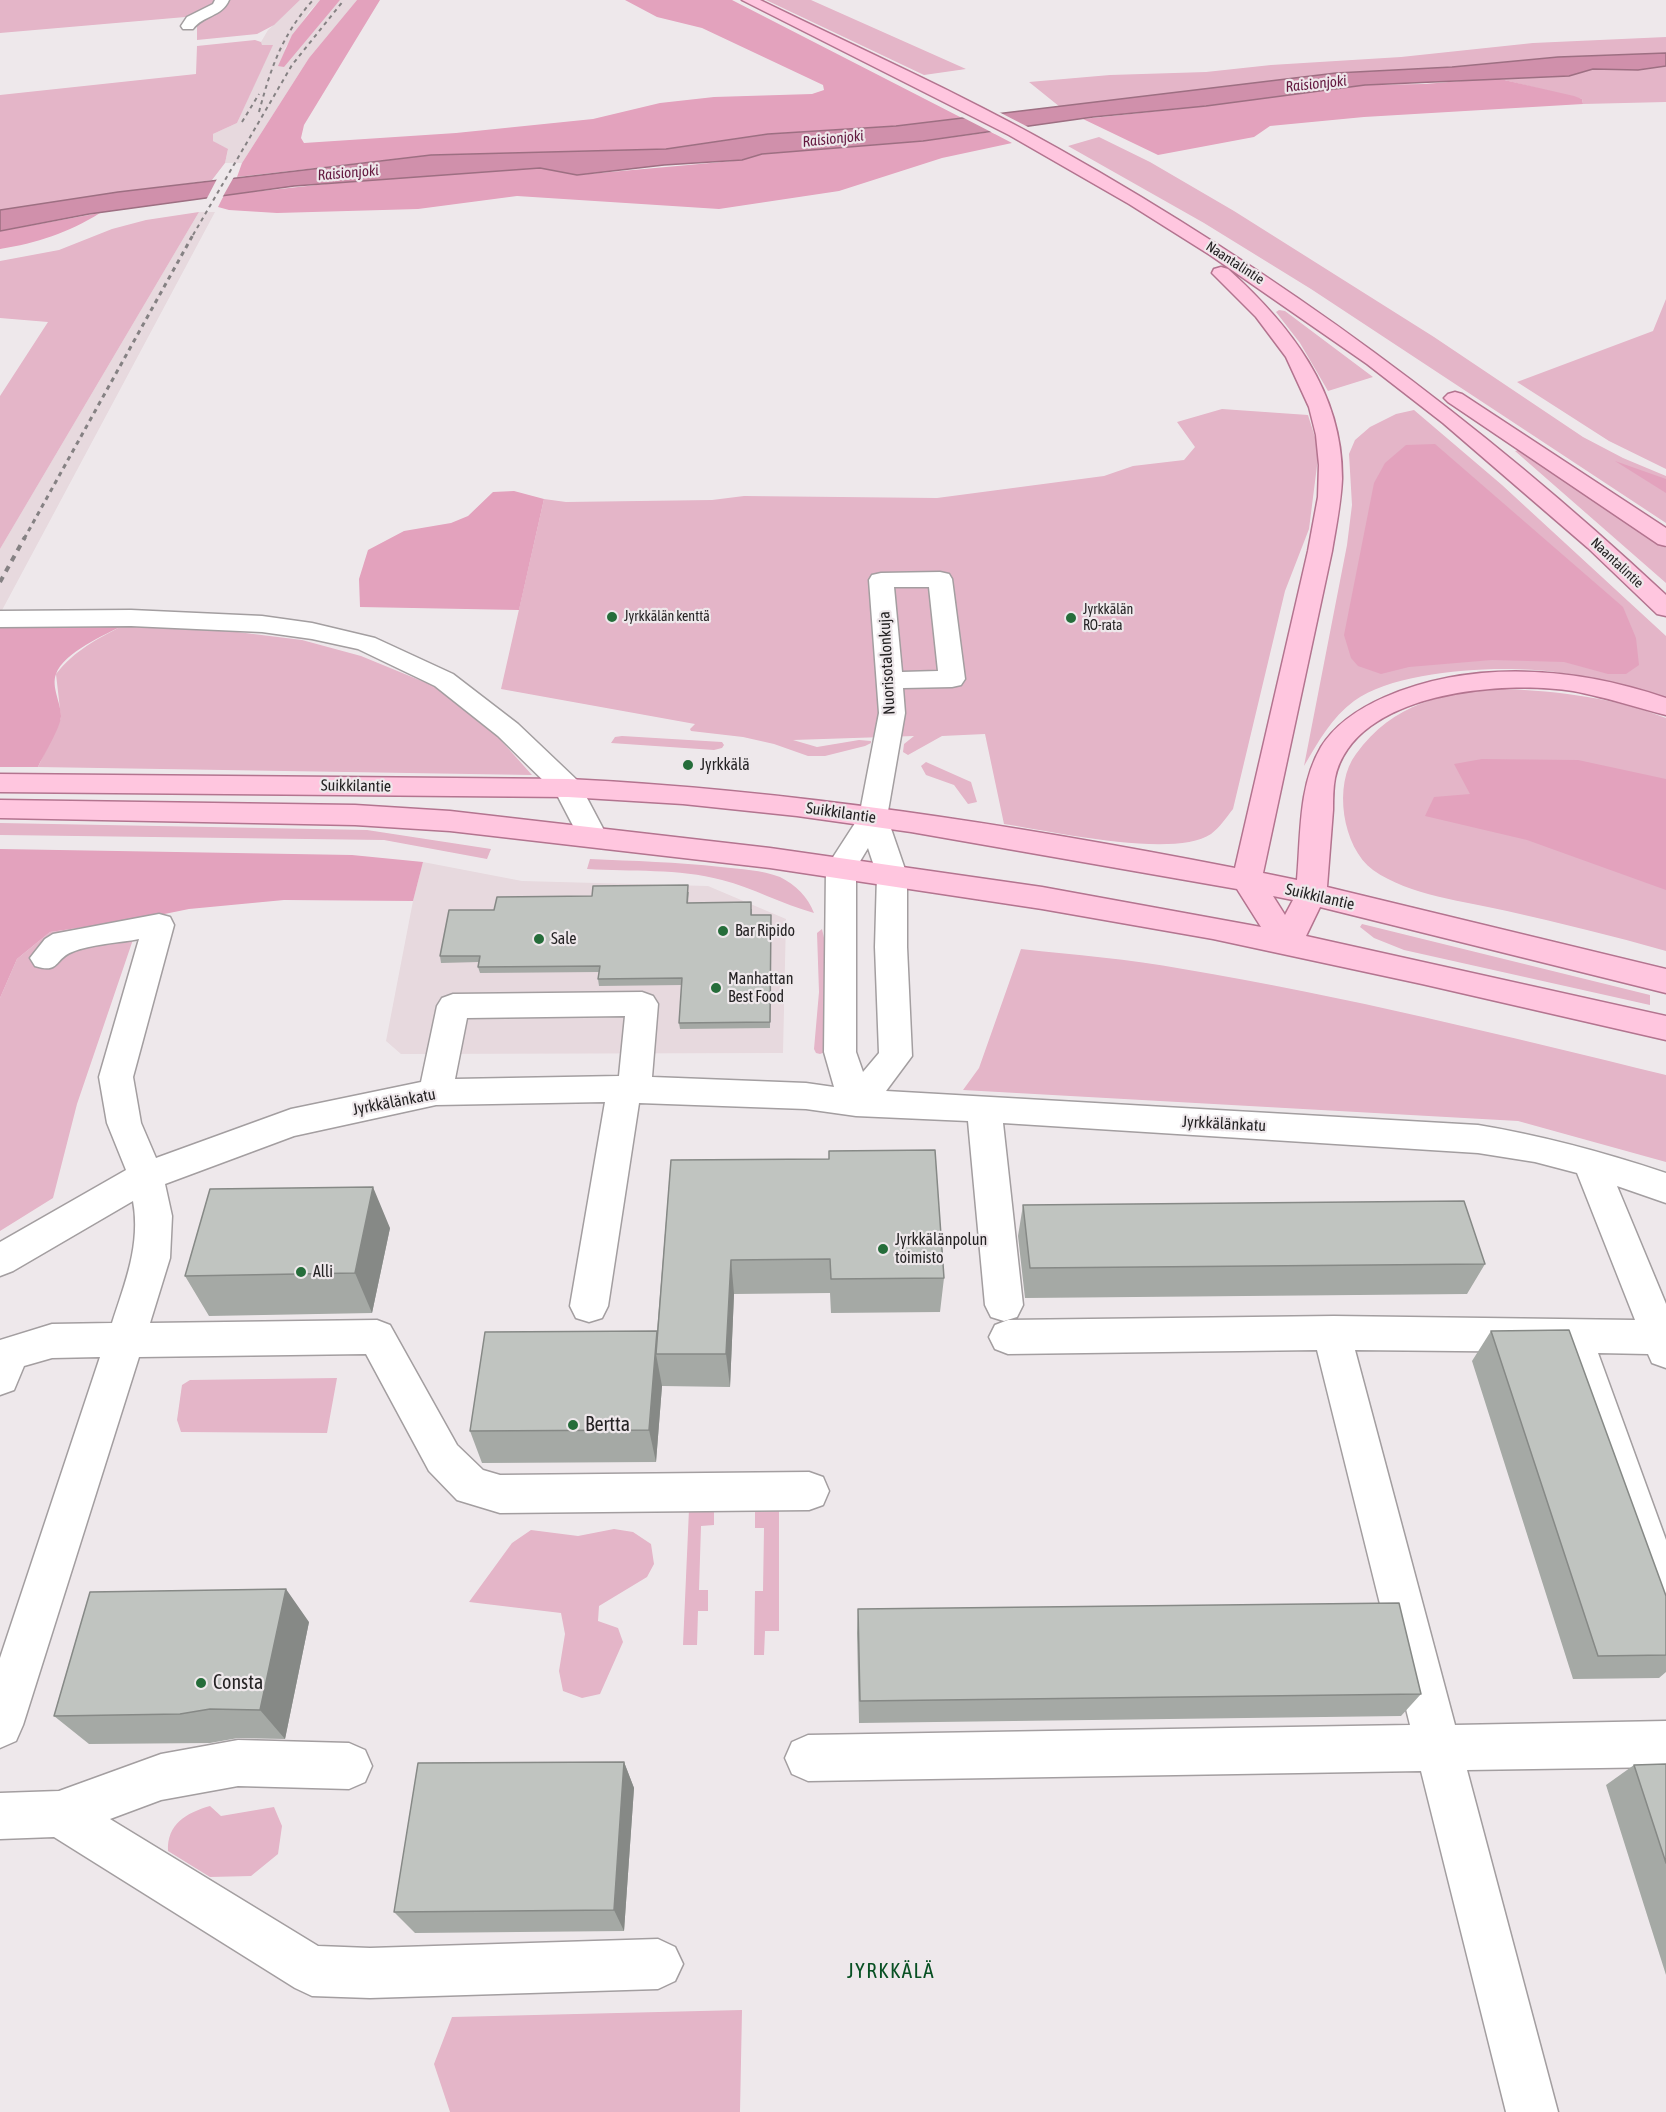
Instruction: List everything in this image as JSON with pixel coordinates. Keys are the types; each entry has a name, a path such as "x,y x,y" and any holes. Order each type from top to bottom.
{"main road":[{"name":"Naantalintie","path":"749,0 1052,152 1117,189 1272,286 1365,352 1456,422 1566,516 1666,609"},
{"path":"1117,189 1208,262 1267,315 1303,368 1321,408 1325,424 1331,466 1328,506 1247,880 1287,943"},
{"path":"1272,286 1431,382 1666,539"},
{"path":"1287,943 1311,894 1321,777 1334,749 1350,731 1372,713 1422,691 1455,684 1513,679 1572,683 1640,698 1666,707"},
{"name":"Suikkilantie","path":"0,783 568,789 650,791 732,798 873,817 1076,849 1247,880 1666,981"},
{"name":"Suikkilantie","path":"0,809 356,815 450,821 592,836 892,874 1179,922 1287,943 1666,1028"}],"street":[{"path":"188,26 192,20 219,7 222,0"},
{"name":"Nuorisotalonkuja","path":"873,817 892,713 881,580 940,579 952,679 891,680"},
{"path":"0,619 131,618 262,624 312,631 366,643 444,680 481,707 568,789 592,836"},
{"path":"856,1103 840,1052 841,868 873,817"},
{"path":"856,1103 896,1056 891,947 892,874 873,817"},
{"path":"0,1725 152,1258 154,1216 146,1176 124,1123 116,1077 159,925 64,942 46,958"},
{"path":"436,1092 453,1006 642,1004 629,1090 589,1306"},
{"name":"Jyrkkälänkatu","path":"0,1260 146,1176 291,1123 436,1092 629,1090 806,1096 856,1103 1479,1139 1535,1148 1590,1162 1666,1188"},
{"path":"984,1109 1006,1321 1332,1333 1572,1335 1663,1345 1590,1162"},
{"path":"1332,1333 1532,2112"},
{"path":"1572,1335 1666,1598"},
{"path":"4,1364 52,1341 377,1336 443,1458 471,1486 500,1494 809,1491"},
{"path":"808,1758 1666,1744"},
{"path":"0,1816 59,1814 161,1777 238,1763 349,1766"},
{"path":"59,1814 312,1971 370,1973 658,1964"}],"shaded area":[{"path":"0,0 300,0 274,25 257,34 197,40 197,16 0,33"},
{"path":"300,0 320,0 309,12 283,51 340,0 357,0 309,58 242,163 225,163 228,150 213,141 213,134 237,123 272,45 261,46 261,42 268,30"},
{"path":"320,0 340,0 284,67 278,66 292,35"},
{"path":"357,0 380,0 304,125 301,138 304,143 456,133 593,119 660,103 714,97 812,94 824,90 823,85 702,28 657,17 625,0 732,0 962,118 896,126 767,134 666,149 431,155 237,177 242,163 309,58"},
{"path":"766,0 811,0 966,69 924,75"},
{"path":"1666,37 1666,53 1558,57 1452,67 1336,73 1060,107 1029,82 1110,75 1206,72 1271,65 1401,57 1533,43"},
{"path":"255,40 261,42 262,45 273,45 237,123 213,134 213,141 228,149 225,163 212,180 0,210 0,95 196,74 197,46"},
{"path":"1666,66 1666,102 1583,104 1582,99 1500,79 1569,76 1593,69 1638,70"},
{"path":"1500,79 1574,96 1582,99 1583,104 1364,117 1270,126 1254,137 1158,155 1083,119 1206,106 1365,85 1425,84"},
{"path":"991,132 1012,143 942,158 839,191 719,209 517,196 418,209 277,213 229,210 218,207 224,195 382,178 540,168 577,175 733,161 762,154 923,141"},
{"path":"1099,137 1150,162 1234,211 1434,337 1583,437 1623,458 1666,476 1666,523 1311,289 1204,223 1068,146"},
{"path":"199,212 215,212 0,614 0,549"},
{"path":"199,212 0,549 0,396 48,322 0,318 0,261 59,250 112,229 146,220"},
{"path":"100,213 52,236 0,249 0,231"},
{"path":"1666,299 1666,469 1609,441 1517,382 1653,331"},
{"path":"1285,311 1373,377 1328,391 1300,343 1276,312"},
{"path":"1222,409 1308,415 1319,450 1309,529 1285,591 1233,809 1211,834 1193,841 1141,844 1080,837 1004,824 985,734 942,736 908,755 903,752 904,744 914,736 793,740 817,747 859,740 871,741 865,746 825,756 808,756 774,744 743,737 691,731 690,729 695,724 501,689 544,499 566,502 712,500 744,496 937,498 1104,476 1133,466 1184,460 1195,447 1177,422"},
{"path":"1414,410 1502,485 1666,636 1666,700 1597,680 1555,672 1508,669 1423,676 1373,690 1346,707 1332,722 1304,766 1347,545 1352,505 1349,454 1355,440 1370,427 1396,414"},
{"path":"1435,444 1623,607 1636,638 1639,665 1626,674 1608,674 1564,662 1492,660 1409,667 1381,674 1358,666 1351,658 1344,635 1374,483 1385,463 1406,445"},
{"path":"1519,450 1666,548 1666,583 1515,451"},
{"path":"1615,461 1666,479 1666,493"},
{"path":"514,491 544,499 519,610 360,607 359,579 368,550 404,531 451,523 468,516 493,492"},
{"path":"124,625 229,631 302,640 361,656 434,686 480,717 532,775 38,767 61,718 56,674 79,652"},
{"path":"124,625 76,651 60,666 56,674 55,690 61,711 60,721 38,767 0,767 0,626"},
{"path":"1504,689 1586,697 1626,705 1666,718 1666,951 1567,925 1420,892 1388,879 1362,860 1348,831 1343,798 1349,767 1356,754 1387,722 1421,704 1460,694"},
{"path":"615,737 722,742 724,745 714,750 611,743"},
{"path":"1482,759 1578,760 1666,779 1666,890 1527,840 1425,816 1434,797 1470,794 1454,764"},
{"path":"926,762 971,782 977,802 968,804 954,785 926,775 921,766"},
{"path":"0,823 367,830 491,849 487,859 384,840 0,835"},
{"path":"0,849 352,855 423,862 413,901 284,900 189,909 140,919 50,932 17,959 0,998"},
{"path":"590,859 688,864 766,873 780,877 796,888 805,897 814,913 722,880 672,872 587,869"},
{"path":"423,862 522,881 708,886 786,919 783,1053 401,1054 386,1041 413,901"},
{"path":"140,919 77,1104 53,1198 0,1231 0,998 17,959 50,932"},
{"path":"1362,924 1650,995 1650,1005 1404,950 1374,938 1360,927"},
{"path":"822,929 829,960 825,1052 820,1054 814,1049 819,992 817,933"},
{"path":"1021,949 1163,966 1304,991 1666,1075 1666,1162 1518,1121 963,1090 979,1068"},
{"path":"337,1378 327,1433 181,1432 177,1420 182,1385 190,1380"},
{"path":"779,1508 779,1631 765,1631 764,1655 754,1655 755,1591 763,1591 764,1528 755,1528 755,1509"},
{"path":"689,1509 714,1509 714,1525 701,1526 699,1590 708,1590 708,1611 698,1611 697,1645 683,1645"},
{"path":"614,1529 633,1532 651,1544 654,1564 647,1577 599,1606 598,1621 618,1628 623,1642 600,1694 582,1698 563,1691 559,1671 565,1634 561,1613 469,1602 512,1543 531,1530 578,1536"},
{"path":"210,1806 221,1816 274,1807 282,1826 278,1854 251,1876 210,1877 168,1851 171,1834 180,1821 193,1812"},
{"path":"742,2010 740,2112 450,2112 434,2064 452,2017"}],"water":[{"name":"Raisionjoki","path":"1666,53 1666,66 1638,70 1593,69 1569,76 1365,85 1206,106 1093,117 923,141 762,154 742,160 664,165 577,175 540,168 294,186 89,214 0,231 0,210 118,192 431,155 666,149 768,134 896,126 1336,73 1452,67 1558,57"}],"pier":[{"path":"997,111 1032,129 995,134 960,116"},
{"path":"235,175 222,198 205,202 218,177"}],"building":[{"path":"688,885 687,903 751,902 751,915 771,915 770,1022 679,1023 682,978 598,979 600,966 478,967 480,956 440,956 449,910 494,910 497,897 592,896 593,886"},
{"path":"935,1150 944,1278 831,1279 830,1259 731,1260 726,1354 656,1354 671,1160 829,1159 829,1151"},
{"path":"373,1187 355,1273 185,1276 210,1189"},
{"path":"1464,1201 1485,1264 1030,1268 1023,1205"},
{"path":"1569,1330 1666,1596 1666,1655 1598,1656 1491,1331"},
{"path":"657,1331 649,1430 470,1431 485,1332"},
{"path":"286,1589 260,1710 210,1709 180,1714 54,1716 90,1592"},
{"path":"1399,1603 1421,1694 860,1701 858,1609"},
{"path":"624,1762 614,1910 394,1912 418,1763"},
{"path":"1666,1764 1666,1863 1634,1765"}],"railway":[{"path":"259,112 268,80 285,39 313,0"},
{"path":"193,235 292,65 344,0"},
{"path":"242,122 259,94"},
{"path":"24,539 194,233"},
{"path":"0,582 25,537"}],"place":[{"name":"Jyrkkälän kenttä","path":"612,617"},
{"name":"Jyrkkälän RO-rata","path":"1071,618"},
{"name":"Jyrkkälä","path":"688,765"},
{"name":"Bar Ripido","path":"723,931"},
{"name":"Sale","path":"539,939"},
{"name":"Manhattan Best Food","path":"716,988"},
{"name":"Jyrkkälänpolun toimisto","path":"883,1249"},
{"name":"Alli","path":"301,1272"},
{"name":"Bertta","path":"573,1425"},
{"name":"Consta","path":"201,1683"}],"district":[{"name":"JYRKKÄLÄ","path":"891,1971"}]}
